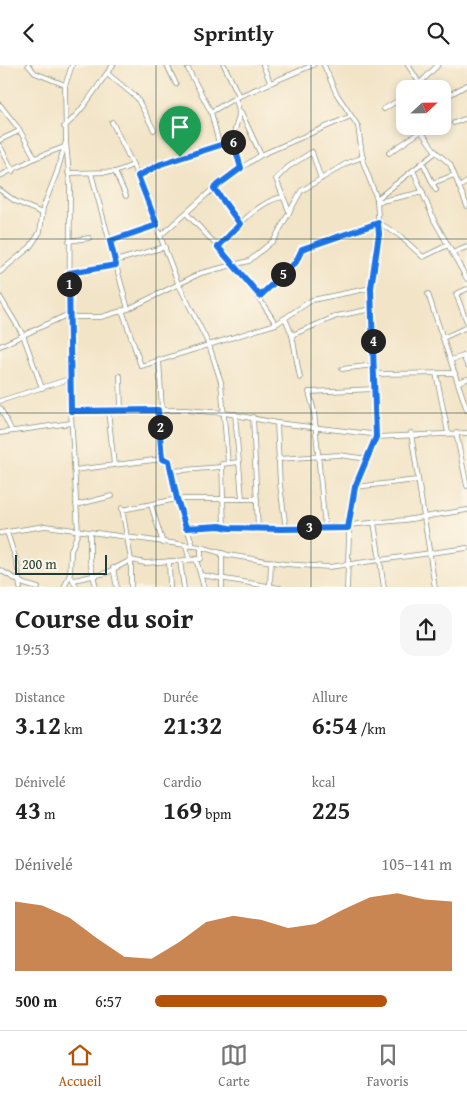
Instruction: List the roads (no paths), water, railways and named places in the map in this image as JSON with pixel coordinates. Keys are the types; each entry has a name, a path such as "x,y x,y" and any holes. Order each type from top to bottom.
{"street":[{"path":"28,65 35,73 65,85"},
{"path":"64,587 70,574 71,551 78,532 71,423 68,314 68,173 64,127 65,85 72,65"},
{"path":"64,127 81,113 84,104 113,65"},
{"path":"167,65 176,84"},
{"path":"224,65 240,109 261,155"},
{"path":"262,65 270,82"},
{"path":"211,113 237,97 313,65"},
{"path":"324,65 336,93 358,126 363,157 377,201 379,234 371,288 376,437 355,487 348,526 347,587"},
{"path":"408,65 417,80"},
{"path":"424,80 438,65"},
{"path":"188,69 211,113 219,143"},
{"path":"107,73 137,98 154,130"},
{"path":"451,94 467,85"},
{"path":"384,109 396,102"},
{"path":"0,105 19,131 35,158"},
{"path":"240,109 240,119 233,141 241,168"},
{"path":"161,235 187,214 214,188 261,155 351,116"},
{"path":"454,123 467,118"},
{"path":"112,122 138,176 178,283 209,345 221,382 228,463"},
{"path":"0,140 19,131"},
{"path":"389,153 416,135"},
{"path":"422,135 436,152 450,165 467,206"},
{"path":"0,272 15,261 37,239 42,213 66,141"},
{"path":"138,176 161,164 219,143 233,141"},
{"path":"0,146 13,171"},
{"path":"0,176 35,158 64,147"},
{"path":"289,211 276,179 288,167 312,152 321,179"},
{"path":"377,201 413,169 436,152"},
{"path":"68,314 71,317 101,317 122,311 201,273 249,261 274,240 301,191 347,163 363,157"},
{"path":"423,163 436,190"},
{"path":"68,173 115,173 133,165"},
{"path":"413,169 448,245 467,279"},
{"path":"91,173 128,309"},
{"path":"115,173 126,196"},
{"path":"433,183 454,175"},
{"path":"459,187 467,182"},
{"path":"214,188 240,224"},
{"path":"0,190 15,201 42,213"},
{"path":"377,201 423,192"},
{"path":"218,247 240,224 270,200 283,197"},
{"path":"187,214 260,296 276,324"},
{"path":"260,296 296,262 302,249 378,223 399,235 423,257 448,245"},
{"path":"110,241 157,225"},
{"path":"69,241 90,238"},
{"path":"69,273 115,263 165,247"},
{"path":"452,253 467,247"},
{"path":"122,311 141,366 276,324 312,300 371,288"},
{"path":"467,289 456,294 467,322"},
{"path":"428,294 467,410"},
{"path":"0,297 23,335 42,388"},
{"path":"292,335 337,316 372,309"},
{"path":"0,346 68,314"},
{"path":"285,318 292,335 300,378"},
{"path":"443,338 467,327"},
{"path":"450,361 465,355 467,365"},
{"path":"159,359 162,459"},
{"path":"342,369 374,365"},
{"path":"436,373 448,433"},
{"path":"374,374 455,373"},
{"path":"120,376 121,410"},
{"path":"0,401 70,379"},
{"path":"458,382 467,379"},
{"path":"325,528 316,427 309,392 375,389"},
{"path":"0,408 12,431"},
{"path":"108,410 114,465"},
{"path":"71,411 160,410 225,413 277,423 316,427 376,437 411,433 467,433"},
{"path":"235,414 242,499"},
{"path":"253,417 258,529"},
{"path":"0,433 71,423"},
{"path":"277,423 278,459 286,529"},
{"path":"411,433 435,587"},
{"path":"456,433 467,486"},
{"path":"278,459 319,455 368,459"},
{"path":"74,470 162,459 169,461 177,499 193,546"},
{"path":"172,471 221,467 222,464 239,462"},
{"path":"221,467 224,527"},
{"path":"355,487 417,480"},
{"path":"76,505 112,496"},
{"path":"131,587 131,560 122,509 177,499 257,499"},
{"path":"151,505 163,543"},
{"path":"186,528 325,528 424,517 467,510"},
{"path":"374,523 384,587"},
{"path":"0,533 45,526 128,539 201,547 222,553 271,561 329,567 467,548"},
{"path":"7,532 21,581 20,587"},
{"path":"90,533 93,576 96,587"},
{"path":"186,545 189,559"},
{"path":"74,580 93,576 131,560 145,563 201,559 201,547"},
{"path":"222,553 222,587"},
{"path":"196,559 204,587"},
{"path":"169,561 170,587"},
{"path":"180,561 184,587"},
{"path":"270,587 271,561"},
{"path":"113,568 117,587"},
{"path":"0,570 3,574 38,587"},
{"path":"70,574 77,587"},
{"path":"201,575 270,587 280,587"}]}
